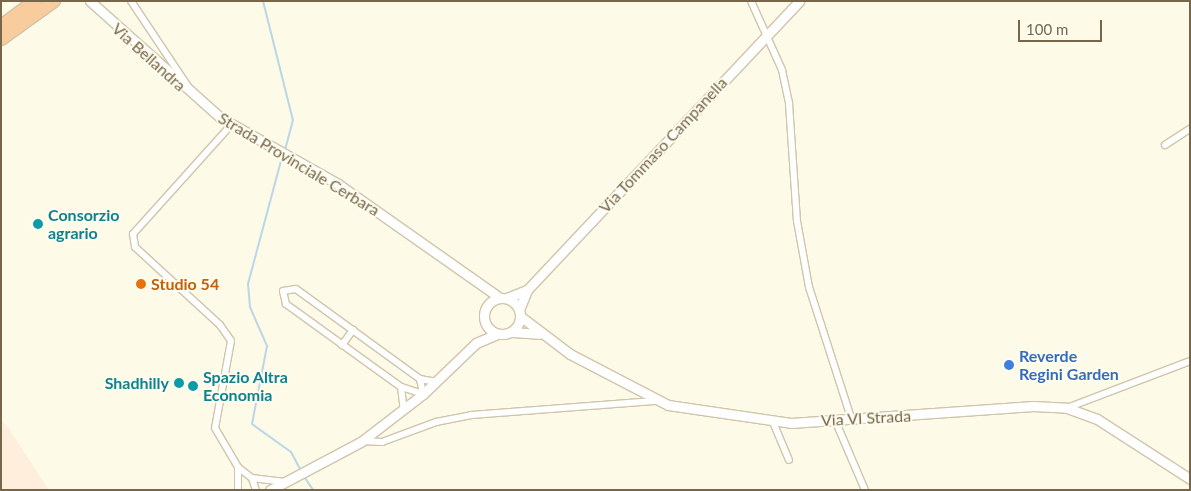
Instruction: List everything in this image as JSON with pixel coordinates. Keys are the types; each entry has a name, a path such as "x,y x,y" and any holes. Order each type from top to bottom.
{"highway":[{"path":"1,26 35,1"},
{"path":"1,39 54,1"}],"main road":[{"name":"Via Tommaso Campanella","path":"520,313 527,290 799,1"},
{"name":"Via Bellandra","path":"93,4 192,95"},
{"name":"Strada Provinciale Cerbara","path":"192,95 232,124 363,201 478,287 504,298 520,313"},
{"path":"476,344 484,320 485,309 478,287"},
{"name":"Via Tommaso Campanella","path":"504,298 527,290"},
{"path":"485,309 504,298"},
{"name":"Via VI Strada","path":"520,313 542,335 654,401 773,422 1067,408 1078,411 1190,479"},
{"path":"270,490 307,472 362,441 438,382 476,344 497,334 512,332 520,313"},
{"path":"484,320 497,334"},
{"name":"Via VI Strada","path":"512,332 542,335"}],"street":[{"name":"Via Bellandra","path":"131,1 192,95"},
{"path":"751,1 782,70 789,104 797,221 809,287 852,418"},
{"path":"232,124 133,234 135,246 220,325 231,341 215,428 238,467 252,478 287,482"},
{"path":"1165,145 1190,129"},
{"path":"420,379 423,394 401,387 286,304 284,291 296,289 420,379 438,382"},
{"path":"342,344 353,330"},
{"path":"1067,408 1082,399 1114,392 1190,361"},
{"path":"401,387 404,410"},
{"path":"1078,411 1082,399"},
{"path":"362,441 382,442 436,422 471,415 654,401"},
{"path":"835,420 865,490"},
{"path":"773,422 789,460"},
{"path":"238,467 240,482 238,490"},
{"path":"252,478 256,490"},
{"path":"240,482 245,490"}],"shaded area":[{"path":"1,420 9,429 49,490 1,490"}],"waterway":[{"path":"263,1 293,120 285,150"},
{"path":"282,157 248,284 250,307 267,346 252,424 291,452 301,471"},
{"path":"303,475 313,490"}],"place":[{"name":"Consorzio agrario","path":"38,224"},
{"name":"Studio 54","path":"141,284"},
{"name":"Reverde Regini Garden","path":"1009,365"},
{"name":"Shadhilly","path":"179,383"},
{"name":"Spazio Altra Economia","path":"193,386"}]}
